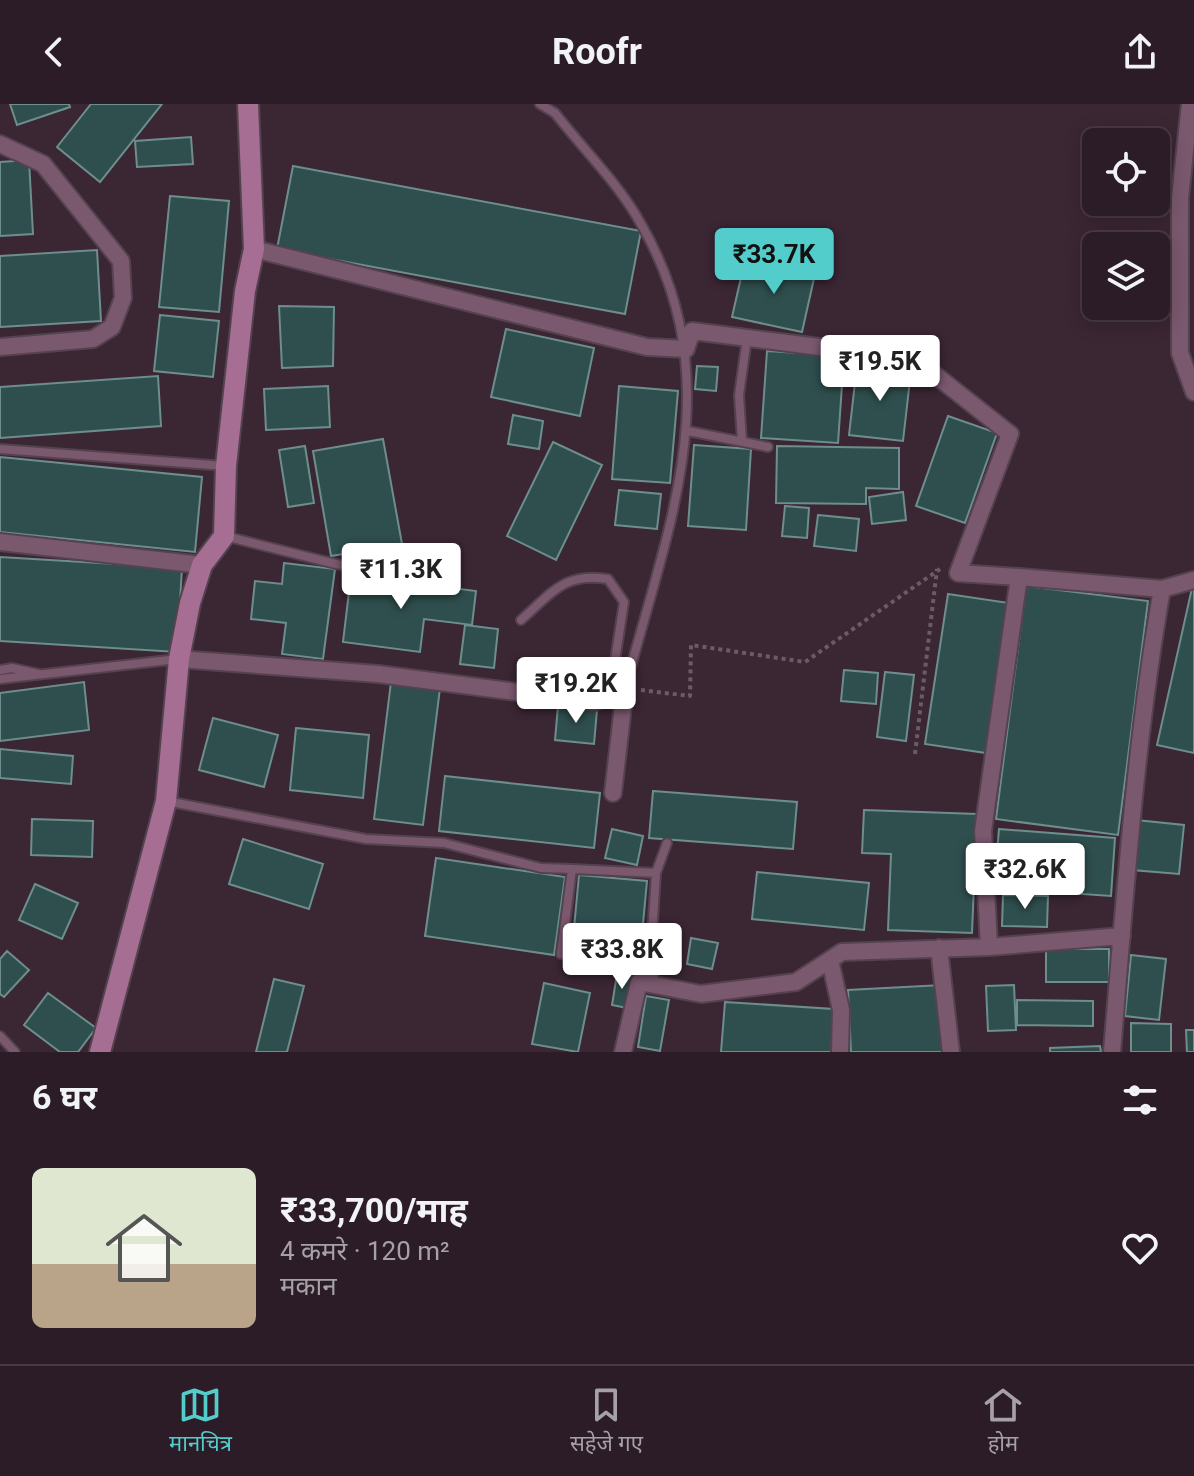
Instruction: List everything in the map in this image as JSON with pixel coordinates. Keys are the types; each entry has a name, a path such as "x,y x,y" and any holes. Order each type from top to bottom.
{"street":[{"path":"100,1052 166,801 179,659 202,565 224,536 226,466 245,291 254,249 248,104"},
{"path":"1190,104 1180,198 1180,353 1193,386"},
{"path":"0,144 43,164 121,261 123,298 112,327 93,339 0,347"},
{"path":"254,249 647,347 686,349 692,331 883,355 920,363 1010,434 958,573 1162,589 1194,580"},
{"path":"0,542 202,565"},
{"path":"989,947 983,831 1019,577"},
{"path":"1112,1052 1143,706 1162,589"},
{"path":"179,659 378,674 594,702 617,691 613,793"},
{"path":"623,1052 647,978 701,994 796,982 842,952 989,947 1122,936"},
{"path":"939,948 951,1052"},
{"path":"830,960 841,1010 840,1052"}],"lane":[{"path":"540,104 555,113 641,223 672,294 686,349 688,431 681,476 617,691"},
{"path":"742,441 739,395 747,338"},
{"path":"688,431 768,447"},
{"path":"0,449 226,466"},
{"path":"224,536 336,564 451,583"},
{"path":"521,620 558,587 583,575 608,579 624,602 617,691"},
{"path":"0,679 49,676 179,659"},
{"path":"0,670 12,668 49,676"},
{"path":"166,801 351,837 444,843 541,868 656,873"},
{"path":"647,978 656,873 667,843"},
{"path":"572,869 561,954 574,948 651,952"},
{"path":"0,1036 15,1052"}],"path":[{"path":"617,691 690,696 691,645 805,662 937,569 958,573"},
{"path":"915,754 937,569"}],"building":[{"path":"10,104 69,104 70,107 17,125"},
{"path":"91,104 162,104 100,182 57,147"},
{"path":"191,137 193,164 137,167 135,141"},
{"path":"29,160 33,234 0,236 0,162"},
{"path":"293,166 641,231 625,314 277,249"},
{"path":"170,196 229,201 219,312 159,307"},
{"path":"97,250 101,321 0,327 0,256"},
{"path":"745,260 815,274 802,332 732,317"},
{"path":"279,306 334,307 333,366 282,368"},
{"path":"160,315 219,321 213,377 154,371"},
{"path":"506,329 594,348 580,416 491,397"},
{"path":"767,351 844,356 838,443 761,438"},
{"path":"857,365 911,371 903,441 849,435"},
{"path":"697,366 718,367 716,391 695,389"},
{"path":"158,376 161,426 0,438 0,387"},
{"path":"328,386 330,427 266,430 264,389"},
{"path":"619,386 678,391 670,483 612,479"},
{"path":"513,415 543,421 539,449 508,444"},
{"path":"948,416 997,433 965,523 916,506"},
{"path":"383,439 402,544 331,556 313,451"},
{"path":"553,442 602,465 556,560 507,536"},
{"path":"694,445 751,449 746,530 688,526"},
{"path":"305,446 314,503 288,507 279,450"},
{"path":"777,446 899,448 899,489 866,488 866,504 776,503"},
{"path":"0,457 202,477 195,552 0,532"},
{"path":"619,490 661,494 657,529 615,525"},
{"path":"903,492 906,520 872,524 869,497"},
{"path":"785,506 809,508 807,538 782,536"},
{"path":"818,515 859,519 856,551 814,546"},
{"path":"0,557 182,568 177,652 0,641"},
{"path":"284,563 335,569 323,659 282,654 286,623 251,619 255,581 282,584"},
{"path":"351,575 476,591 472,625 424,619 420,652 343,642"},
{"path":"1026,586 1148,601 1118,835 996,819"},
{"path":"1194,589 1194,753 1157,745"},
{"path":"948,594 1009,603 986,753 925,744"},
{"path":"465,625 498,629 494,668 460,664"},
{"path":"844,670 878,673 876,704 841,701"},
{"path":"885,672 914,675 906,741 877,737"},
{"path":"84,682 89,730 0,741 0,693"},
{"path":"391,682 440,688 423,825 374,819"},
{"path":"558,706 597,710 594,744 555,740"},
{"path":"213,718 278,735 264,787 199,770"},
{"path":"296,728 369,735 363,798 290,790"},
{"path":"0,749 73,756 71,784 0,778"},
{"path":"445,776 600,793 594,848 439,831"},
{"path":"653,791 797,802 793,849 649,838"},
{"path":"864,810 977,814 972,933 888,930 891,854 862,853"},
{"path":"32,819 93,821 92,857 31,855"},
{"path":"1136,820 1184,825 1179,874 1132,870"},
{"path":"612,829 643,836 637,865 605,858"},
{"path":"999,829 1115,838 1111,896 994,888"},
{"path":"243,839 323,864 309,909 229,884"},
{"path":"436,858 565,877 554,955 425,936"},
{"path":"757,872 869,883 864,930 752,919"},
{"path":"579,875 647,881 641,945 573,939"},
{"path":"35,884 78,903 62,939 19,920"},
{"path":"1003,895 1048,896 1047,927 1002,926"},
{"path":"691,938 718,943 712,969 687,964"},
{"path":"1046,949 1109,949 1109,982 1046,982"},
{"path":"7,951 29,970 4,997 0,994 0,959"},
{"path":"1131,955 1166,959 1159,1020 1125,1016"},
{"path":"591,956 635,961 634,971 590,966"},
{"path":"617,974 632,976 627,1008 612,1005"},
{"path":"274,979 304,986 287,1052 256,1052"},
{"path":"544,983 590,993 578,1052 532,1044"},
{"path":"942,985 945,1052 851,1052 848,990"},
{"path":"1014,985 1016,1030 988,1031 986,986"},
{"path":"48,993 96,1028 78,1052 60,1052 24,1025"},
{"path":"646,996 669,1000 660,1051 638,1047"},
{"path":"1017,1000 1093,1001 1093,1026 1017,1025"},
{"path":"725,1002 834,1009 831,1052 721,1052"},
{"path":"1131,1023 1171,1024 1171,1052 1131,1052"},
{"path":"1186,1030 1194,1030 1194,1052 1187,1052"},
{"path":"1100,1046 1101,1052 1050,1052 1050,1048"}]}
